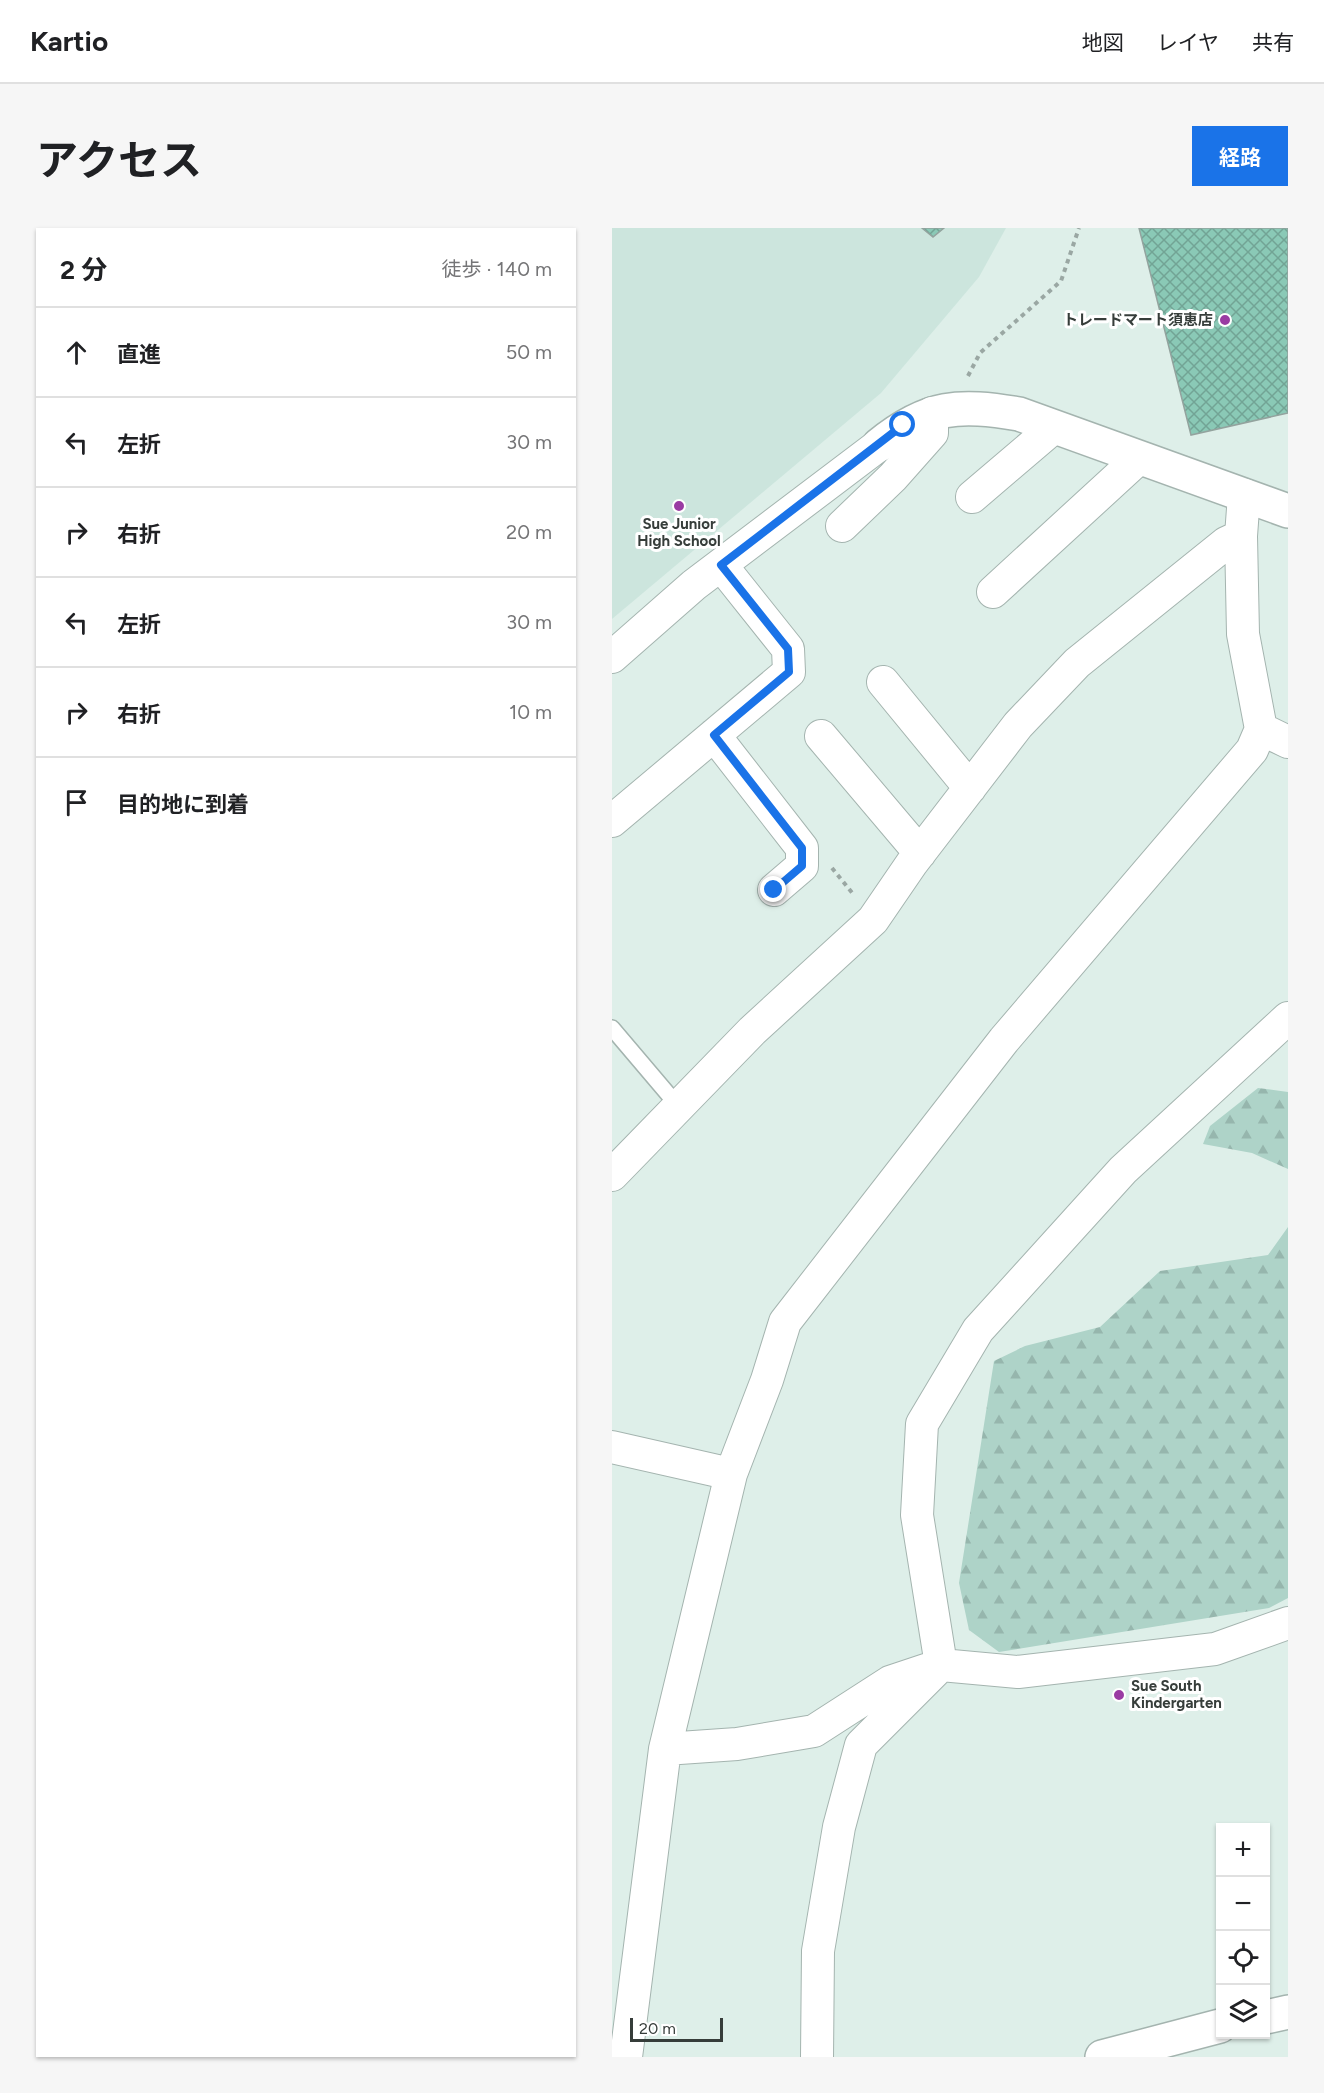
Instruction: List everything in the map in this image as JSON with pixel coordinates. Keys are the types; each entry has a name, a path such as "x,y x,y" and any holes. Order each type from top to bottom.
{"street":[{"path":"612,657 721,565 903,425 946,411 986,408 1019,414 1288,511"},
{"path":"842,526 893,477 932,433 946,411"},
{"path":"972,497 1054,427"},
{"path":"993,592 1139,458"},
{"path":"626,2057 665,1749 732,1474 767,1380 785,1322 1004,1040 1252,750 1275,736 1243,634 1241,536 1244,495"},
{"path":"612,1175 752,1031 873,920 920,853 1018,725 1077,663 1226,543 1241,536"},
{"path":"612,821 789,672 788,649 721,565"},
{"path":"883,682 970,788"},
{"path":"714,735 802,848 802,866 774,890"},
{"path":"821,736 920,853"},
{"path":"941,1665 917,1515 922,1424 978,1330 1123,1170 1288,1018"},
{"path":"612,1447 732,1474"},
{"path":"665,1749 737,1744 814,1731 890,1682 941,1665 1018,1672 1215,1649 1288,1623"},
{"path":"817,2057 818,1950 839,1827 861,1745 941,1665"},
{"path":"1270,2016 1288,2012"},
{"path":"1102,2057 1216,2027"}],"lane":[{"path":"612,1028 679,1107"}],"path":[{"path":"946,411 980,353 1061,281 1079,228"},
{"path":"802,848 830,866 873,920"}],"shaded area":[{"name":"Sue Junior High School","path":"612,228 1006,228 979,277 881,393 612,619"}],"green space":[{"path":"1258,1088 1288,1092 1288,1169 1252,1153 1203,1144 1210,1126"},
{"path":"1288,1227 1288,1598 1269,1608 999,1652 969,1630 959,1583 994,1361 1025,1346 1100,1327 1160,1271 1268,1255"}],"building":[{"path":"922,228 944,228 933,237"},
{"name":"トレードマート須恵店","path":"1139,228 1288,228 1288,413 1191,435"}],"place":[{"name":"トレードマート須恵店","path":"1225,320"},
{"name":"Sue Junior High School","path":"679,506"},
{"name":"Sue South Kindergarten","path":"1119,1695"}],"route":[{"path":"774,890 802,866 802,848 714,735 789,672 788,649 721,565 903,425"}]}
